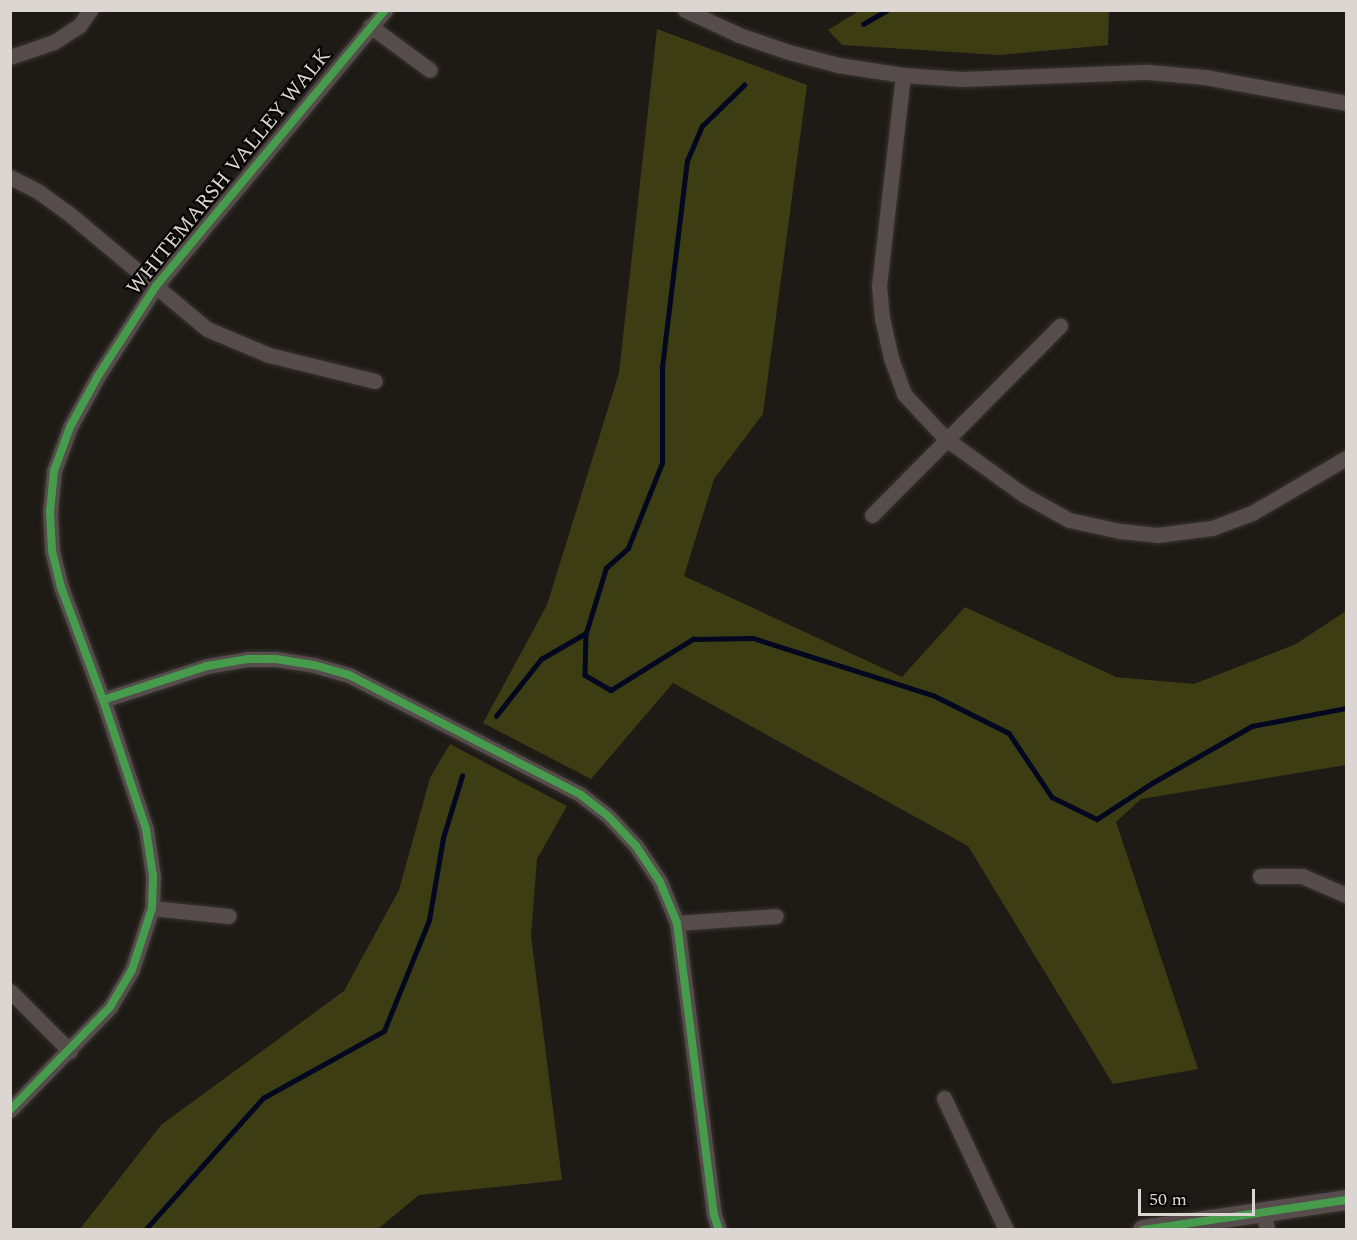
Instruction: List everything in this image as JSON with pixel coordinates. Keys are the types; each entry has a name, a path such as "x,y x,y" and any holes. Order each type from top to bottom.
{"street":[{"path":"10,57 54,42 80,26 90,10"},
{"name":"WHITEMARSH VALLEY WALK","path":"10,1110 110,1007 132,970 152,908 153,876 146,829 104,700 61,587 52,550 50,512 54,471 70,427 98,376 156,286 385,10"},
{"path":"685,10 739,35 789,52 838,65 903,75 962,79 1148,72 1205,77 1347,103"},
{"path":"370,26 429,70"},
{"path":"903,75 879,285 882,318 891,358 904,394 946,439 1024,495 1068,520 1120,531 1157,535 1212,528 1252,513 1347,458"},
{"path":"10,177 39,192 67,212 207,329 240,345 269,355 375,381"},
{"path":"872,515 1060,326"},
{"path":"104,700 207,666 248,659 276,659 314,664 349,675 581,795 608,816 636,846 660,882 677,923 714,1215 719,1230"},
{"path":"1260,876 1302,876 1347,895"},
{"path":"152,908 229,916"},
{"path":"677,923 776,916"},
{"path":"10,990 70,1050"},
{"path":"944,1098 1006,1230"},
{"path":"1143,1230 1265,1221 1347,1200"}],"shaded area":[{"path":"859,11 1109,11 1108,45 999,55 842,45 828,30"},
{"path":"657,29 807,85 763,414 714,479 684,576 902,677 965,607 1116,677 1194,684 1296,644 1346,611 1346,765 1141,799 1116,822 1198,1069 1113,1084 968,846 673,683 591,779 483,723 547,605 619,373"},
{"path":"450,744 567,806 537,859 531,936 562,1180 419,1195 378,1229 80,1229 161,1125 344,991 399,890 430,778"}],"waterway":[{"path":"863,24 887,10"},
{"path":"496,716 541,659 586,633 606,568 628,548 662,463 662,367 687,161 702,126 744,85"},
{"path":"586,633 585,675 611,690 693,639 753,638 933,695 1009,733 1052,797 1097,819 1152,783 1252,726 1346,708"},
{"path":"145,1230 263,1098 384,1031 429,920 443,838 462,776"}],"cycle path":[{"path":"10,1110 110,1007 132,970 152,908 153,876 146,829 103,700 61,587 52,550 50,512 54,471 70,427 98,376 156,286 385,10"},
{"path":"103,700 207,666 248,659 276,659 314,665 349,675 581,795 608,816 636,846 660,882 677,923 714,1215 719,1230"},
{"path":"1143,1230 1346,1200"}]}
